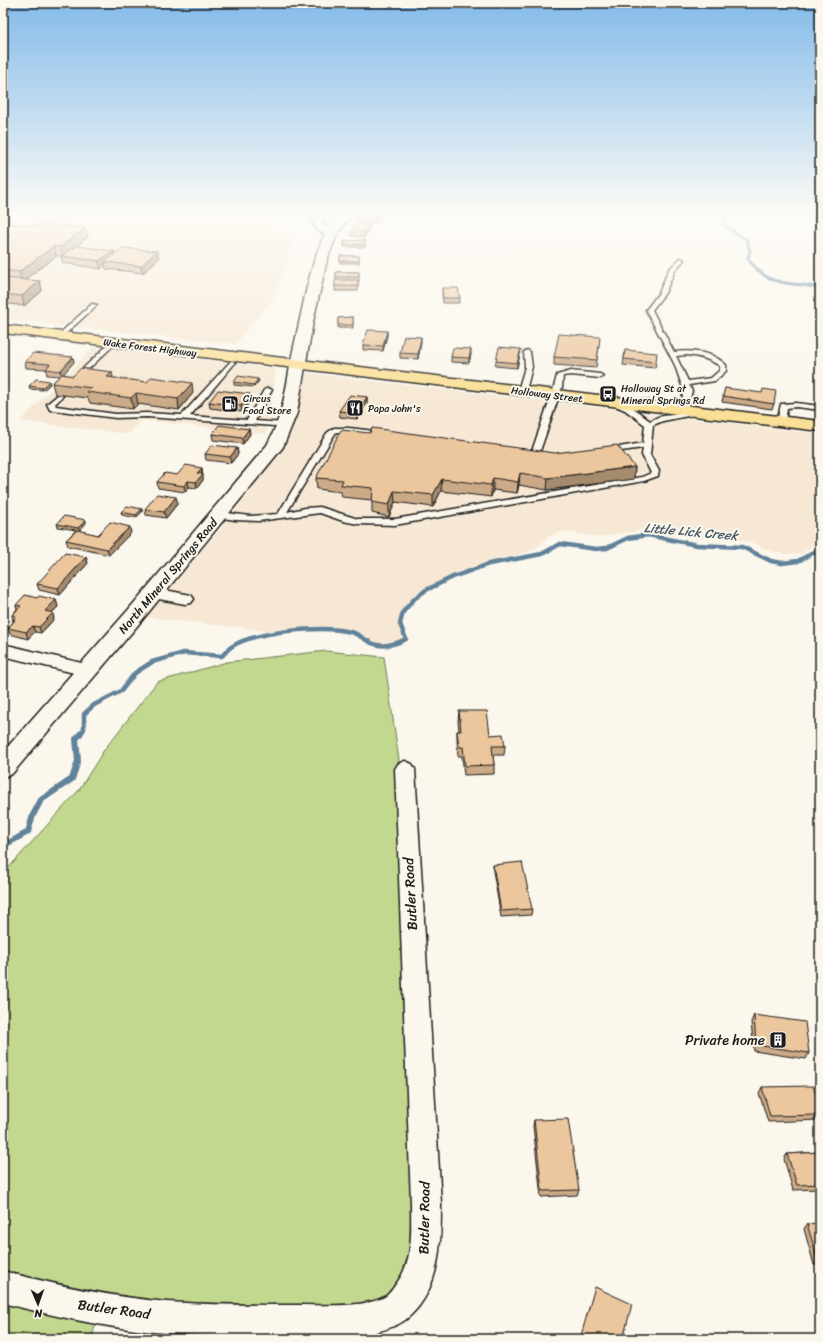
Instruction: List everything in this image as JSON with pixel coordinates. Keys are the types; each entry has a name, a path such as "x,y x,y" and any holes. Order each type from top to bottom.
{"highway":[{"name":"Wake Forest Highway","path":"3,329 298,364"},
{"name":"Holloway Street","path":"298,364 820,426"}],"street":[{"name":"North Mineral Springs Road","path":"3,768 220,515 275,447 286,425 291,406 315,279"},
{"path":"154,592 185,599"},
{"path":"3,650 87,670"},
{"name":"Butler Road","path":"3,1287 76,1304 137,1314 190,1319 249,1321 326,1321 374,1317 398,1307 414,1289 422,1270 426,1247 426,1203 405,769"}],"lane":[{"path":"668,279 662,292 649,310 672,354 688,391 683,410"},
{"path":"60,336 94,305"},
{"path":"72,382 114,342"},
{"path":"522,391 529,371 527,352"},
{"path":"672,354 691,352 705,355 723,365 723,371 713,380 685,384"},
{"path":"184,418 232,363"},
{"path":"535,454 555,395 560,375 571,373 600,376"},
{"path":"250,422 268,390"},
{"path":"59,396 51,404 53,408 116,416 148,415 286,425"},
{"path":"610,401 628,408 649,424"},
{"path":"782,422 784,406 796,405 820,408"},
{"path":"649,424 661,419 699,412"},
{"path":"220,515 260,519 306,511 321,510 346,519 365,522 410,520 644,479 655,474 655,471 646,455 649,424"},
{"path":"281,516 334,430 348,430 394,436"},
{"path":"599,452 646,445"}],"shaded area":[{"path":"3,279 281,279 275,296 235,344 3,319"},
{"path":"95,346 271,368 276,372 266,434 141,420 129,434 20,421"},
{"path":"307,373 820,434 820,530 817,539 810,548 801,554 785,554 768,550 748,541 688,536 654,530 642,530 599,537 567,532 557,533 548,537 535,549 453,577 426,590 414,599 403,612 400,624 406,639 397,644 373,644 353,633 337,630 278,632 145,617 234,513 285,443"}],"green space":[{"path":"326,651 384,657 400,767 422,1247 395,1304 252,1316 101,1296 92,1339 3,1339 3,874 79,790 104,750 157,682 227,662"}],"building":[{"path":"3,279 40,281 22,296 3,294"},
{"path":"335,280 358,280 358,286 335,286"},
{"path":"442,288 458,288 460,298 443,298"},
{"path":"353,317 353,325 338,325 338,318"},
{"path":"368,330 387,331 383,346 363,345"},
{"path":"559,334 600,337 597,360 554,357"},
{"path":"404,336 421,337 418,354 400,353"},
{"path":"499,347 521,349 517,363 496,361"},
{"path":"453,348 471,349 469,358 451,357"},
{"path":"625,350 657,353 656,362 624,359"},
{"path":"33,353 73,357 60,371 46,369 50,364 25,362"},
{"path":"81,368 112,372 107,377 147,382 151,377 192,383 178,399 136,393 131,398 87,392 92,388 52,383 62,374 73,376"},
{"path":"238,376 258,379 254,385 234,382"},
{"path":"36,379 49,381 42,388 29,386"},
{"path":"725,388 762,393 763,389 776,391 774,404 723,396"},
{"path":"218,390 250,394 241,406 209,402"},
{"path":"350,395 367,397 357,413 339,411"},
{"path":"219,425 249,429 242,438 212,434"},
{"path":"372,428 555,453 617,445 635,467 548,478 520,473 518,482 493,478 491,485 442,479 433,495 394,491 389,505 372,502 373,488 341,485 343,480 316,478 341,430 370,433"},
{"path":"212,445 237,448 230,457 205,454"},
{"path":"186,465 202,468 197,473 203,474 196,482 188,481 184,486 157,482 165,473 177,475"},
{"path":"157,494 176,497 164,512 145,509"},
{"path":"127,506 142,509 136,515 121,512"},
{"path":"64,516 86,520 78,528 57,524"},
{"path":"110,522 130,527 107,549 66,540 77,530 98,535"},
{"path":"65,553 86,557 58,588 37,584"},
{"path":"25,595 37,598 39,596 56,600 45,611 53,613 39,627 33,626 26,632 8,628 15,620 13,620 16,616 12,615 21,606 16,605"},
{"path":"459,711 487,711 490,735 503,734 505,746 492,746 494,765 465,766 463,747 459,747 457,731 461,731"},
{"path":"522,862 532,909 501,911 493,865"},
{"name":"Private home","path":"754,1015 805,1022 809,1053 756,1045"},
{"path":"813,1086 820,1108 820,1115 770,1116 762,1087"},
{"path":"568,1119 579,1190 542,1191 534,1120"},
{"path":"820,1152 820,1184 797,1185 787,1154"},
{"path":"820,1223 820,1260 818,1260 807,1224"},
{"path":"595,1287 632,1304 623,1339 580,1339"}],"waterway":[{"path":"770,279 780,282 820,288"},
{"name":"Little Lick Creek","path":"80,735 84,729 84,714 94,705 121,691 135,673 152,662 184,653 222,656 227,650 242,641 272,633 307,629 351,632 377,645 397,643 406,639 400,624 403,612 414,599 426,590 453,577 489,564 542,554 560,544 596,549 607,548 628,538 648,535 697,545 742,547 771,561 782,563 798,561 820,549"},
{"name":"Little Lick Creek","path":"3,846 28,832 33,815 41,800 72,779 78,761 76,739 80,734"}],"place":[{"name":"Holloway St at Mineral Springs Rd","path":"608,394"},
{"name":"Circus Food Store","path":"230,404"},
{"name":"Papa John's","path":"355,408"},
{"name":"Private home","path":"778,1040"}]}
